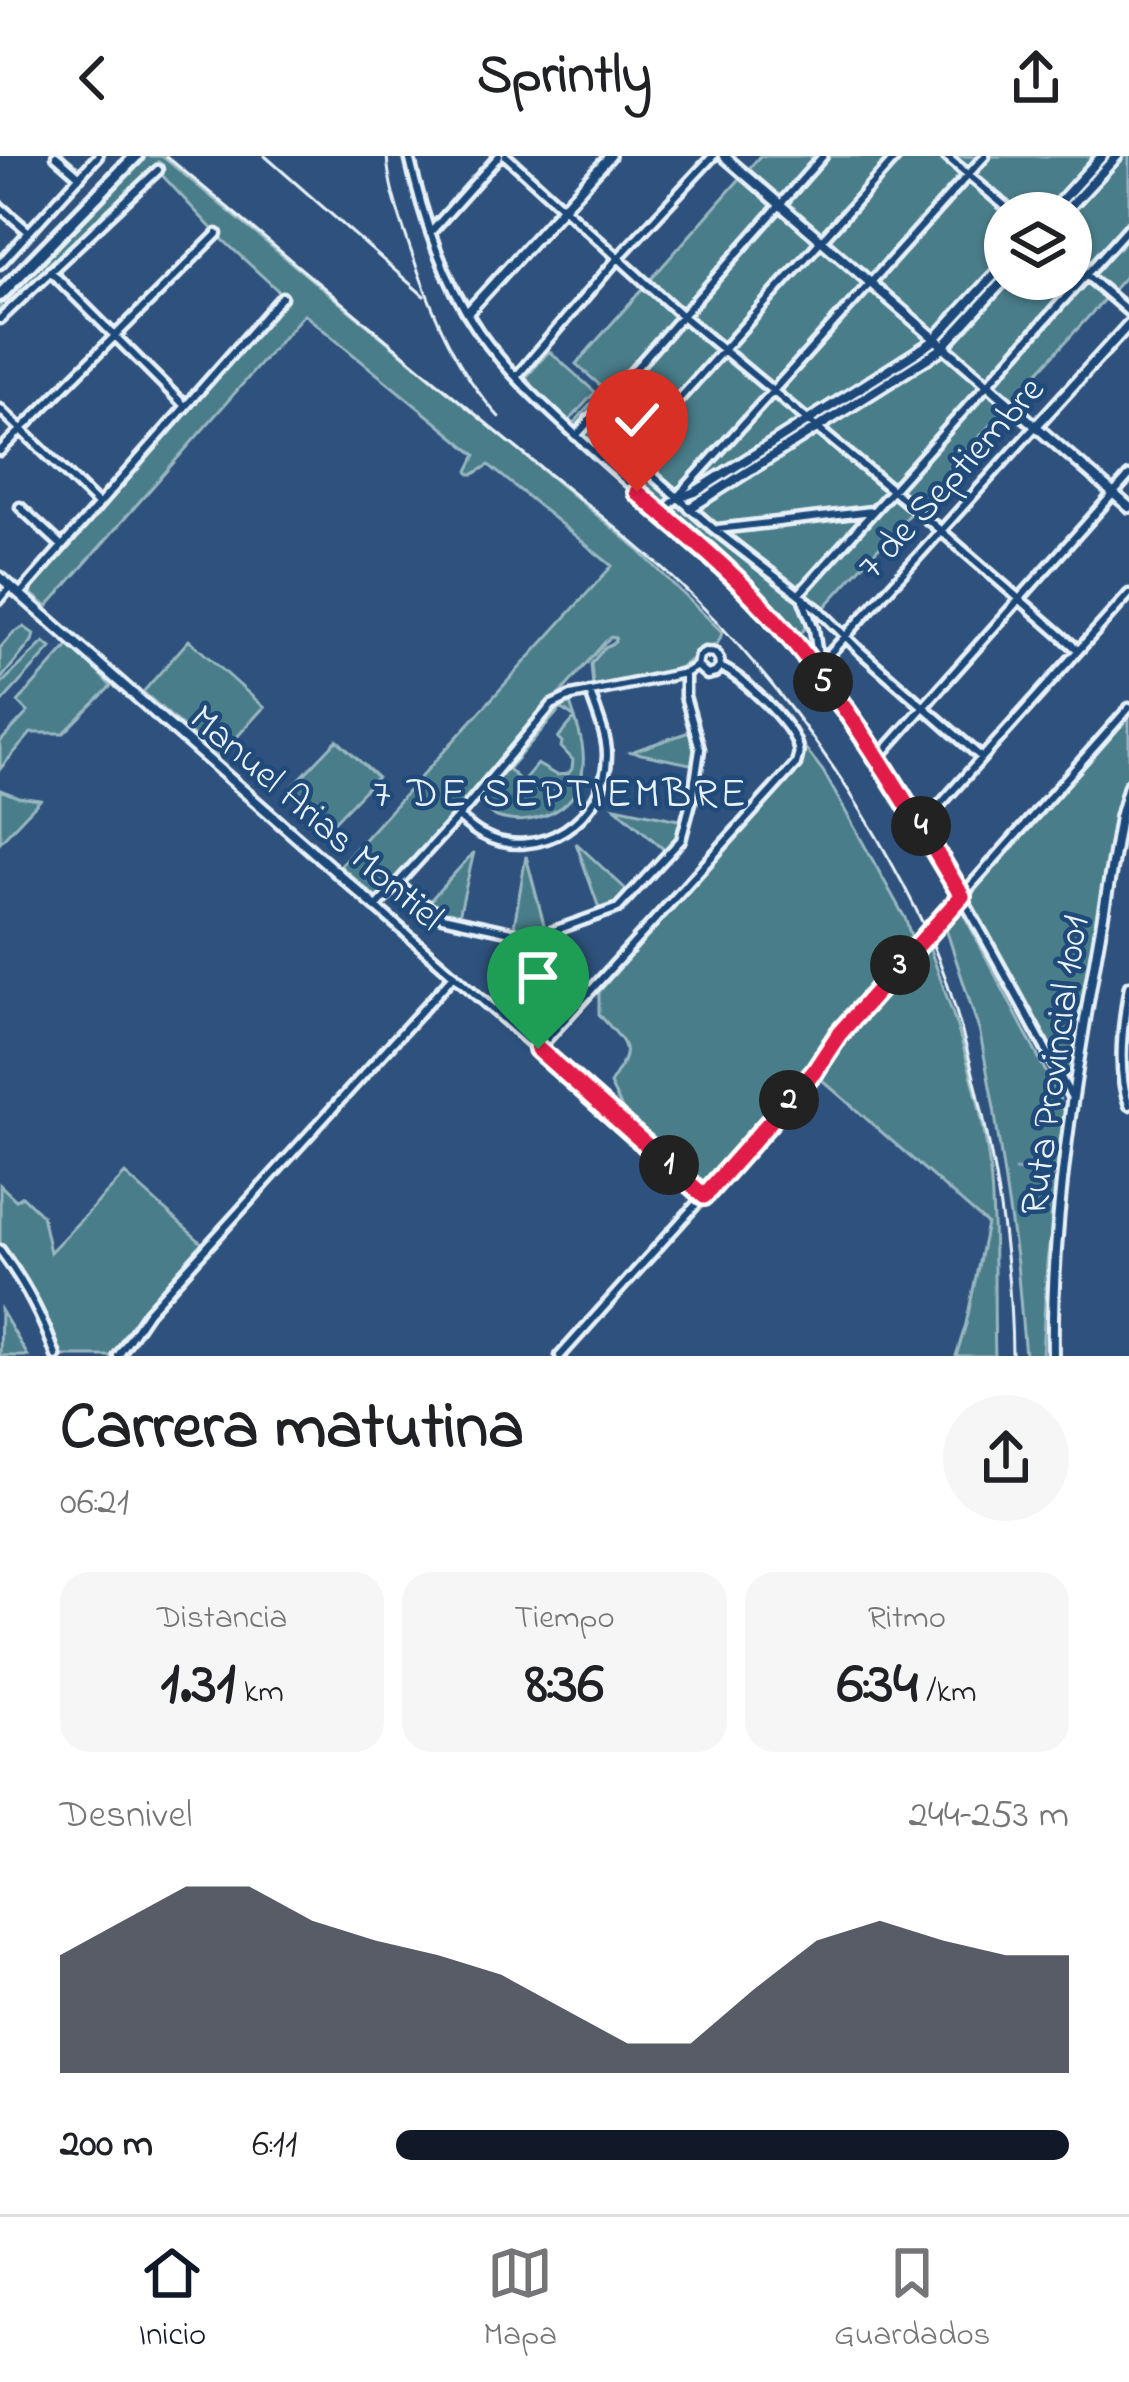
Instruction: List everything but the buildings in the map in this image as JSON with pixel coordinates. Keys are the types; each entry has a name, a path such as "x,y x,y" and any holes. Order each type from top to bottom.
{"main road":[{"path":"0,295 136,156"}],"street":[{"path":"56,156 80,177"},
{"path":"0,265 98,156"},
{"path":"409,156 439,257 477,329 516,377 755,598 817,668 921,826 1074,1100"},
{"path":"430,232 503,156 681,315 1078,650"},
{"path":"468,312 610,156"},
{"path":"516,377 713,156"},
{"path":"724,156 1129,507"},
{"path":"576,436 823,156"},
{"path":"628,456 898,156"},
{"path":"946,156 988,192"},
{"path":"662,514 985,156"},
{"path":"1069,192 1102,156"},
{"path":"1084,192 1117,156"},
{"path":"0,319 158,170"},
{"path":"0,206 28,232"},
{"path":"1092,269 1129,227"},
{"path":"0,451 217,234"},
{"path":"50,272 185,406"},
{"path":"1092,279 1129,311"},
{"path":"690,508 937,338 984,286"},
{"path":"20,594 282,297"},
{"path":"678,498 945,347 986,300"},
{"path":"801,596 1065,300"},
{"name":"7 de Septiembre","path":"817,668 1129,324"},
{"path":"0,409 98,504"},
{"path":"589,420 714,529 801,596 982,758"},
{"path":"878,758 1129,476"},
{"path":"20,507 62,546"},
{"path":"714,529 873,511"},
{"name":"Manuel Arias Montiel","path":"0,577 704,1196"},
{"path":"0,599 11,586"},
{"path":"921,826 1129,594"},
{"path":"801,596 814,629 817,668"},
{"path":"376,907 560,700 685,673 697,666 699,656 708,652 717,656 720,667 744,681 793,734 798,747 796,764 538,1049"},
{"path":"697,666 707,675 720,667"},
{"path":"397,884 442,917 529,936 617,908 681,840 700,749 687,705 685,673"},
{"path":"458,817 483,836 522,843 540,841 578,822 598,799 607,755 590,692"},
{"path":"560,1356 1129,708"},
{"name":"Ruta Provincial 1001","path":"1052,1356 1054,1266 1074,1100 1129,785"},
{"path":"118,1356 148,1312 454,975"},
{"path":"1129,986 1122,1086 1129,1105"},
{"path":"1124,1065 1129,1079"},
{"path":"0,1250 31,1299 56,1356"}],"green space":[{"path":"140,156 162,156 631,543 722,632 716,644 680,667 593,686 591,664 615,642 611,637 380,901 340,866 612,566 489,465 470,474 476,455 304,314 47,607 27,590 286,298 214,231 161,174 163,165 158,162 0,316 0,303"},
{"path":"760,156 1129,156 1129,272 793,642 755,598 569,429 604,389 576,364"},
{"path":"549,351 595,392 569,421 523,381"},
{"path":"24,627 34,634 32,641 0,680 0,648"},
{"path":"189,640 264,707 218,758 143,692"},
{"path":"44,642 51,648 0,704 0,685"},
{"path":"70,644 111,686 64,733 31,733 0,769 0,742 28,712 18,702"},
{"path":"569,700 576,721 579,731 583,763 574,795 545,816 508,820 494,816 476,798 552,710","holes":["561,708 575,718 558,738 573,760 568,774 556,775 537,764 522,782 508,769"]},
{"path":"1129,713 1129,773 1073,1093 966,895"},
{"path":"692,731 698,749 695,765 631,752"},
{"path":"337,740 377,777 332,824 292,787"},
{"path":"801,743 823,771 905,918 912,939 909,949 832,1034 809,1069 703,1187 628,1121 610,1084 625,1047 599,1014 599,992 799,765"},
{"path":"0,790 40,800 0,842"},
{"path":"615,807 684,821 679,839 668,853"},
{"path":"576,843 630,893 617,907 601,914"},
{"path":"474,852 458,920 426,905"},
{"path":"526,856 546,932 528,935 513,932"},
{"path":"961,909 1066,1116 1047,1263 1042,1356 1025,1356 994,1108 980,1033 946,929"},
{"path":"927,941 966,1055 986,1142 993,1217 995,1356 956,1356 987,1224 822,1080 833,1049"},
{"path":"125,1174 204,1245 161,1291 114,1356 59,1356 21,1271 0,1245 0,1185 16,1200 22,1196 42,1215 50,1252"},
{"path":"1,1310 28,1356 0,1356"}],"waterway":[{"path":"1015,1170 1060,1176"},
{"path":"1046,1356 1046,1292 1056,1204"}],"railway":[{"path":"166,156 670,575 730,636 825,755 904,886 951,995 994,1170 1009,1281 1012,1356"},
{"path":"265,156 424,296"},
{"path":"387,156 399,214 436,316 469,379 499,417"}],"district":[{"name":"7 DE SEPTIEMBRE","path":"561,791"}],"route":[{"path":"538,1049 704,1196 962,896 864,735 793,642 735,578 637,492"}]}
